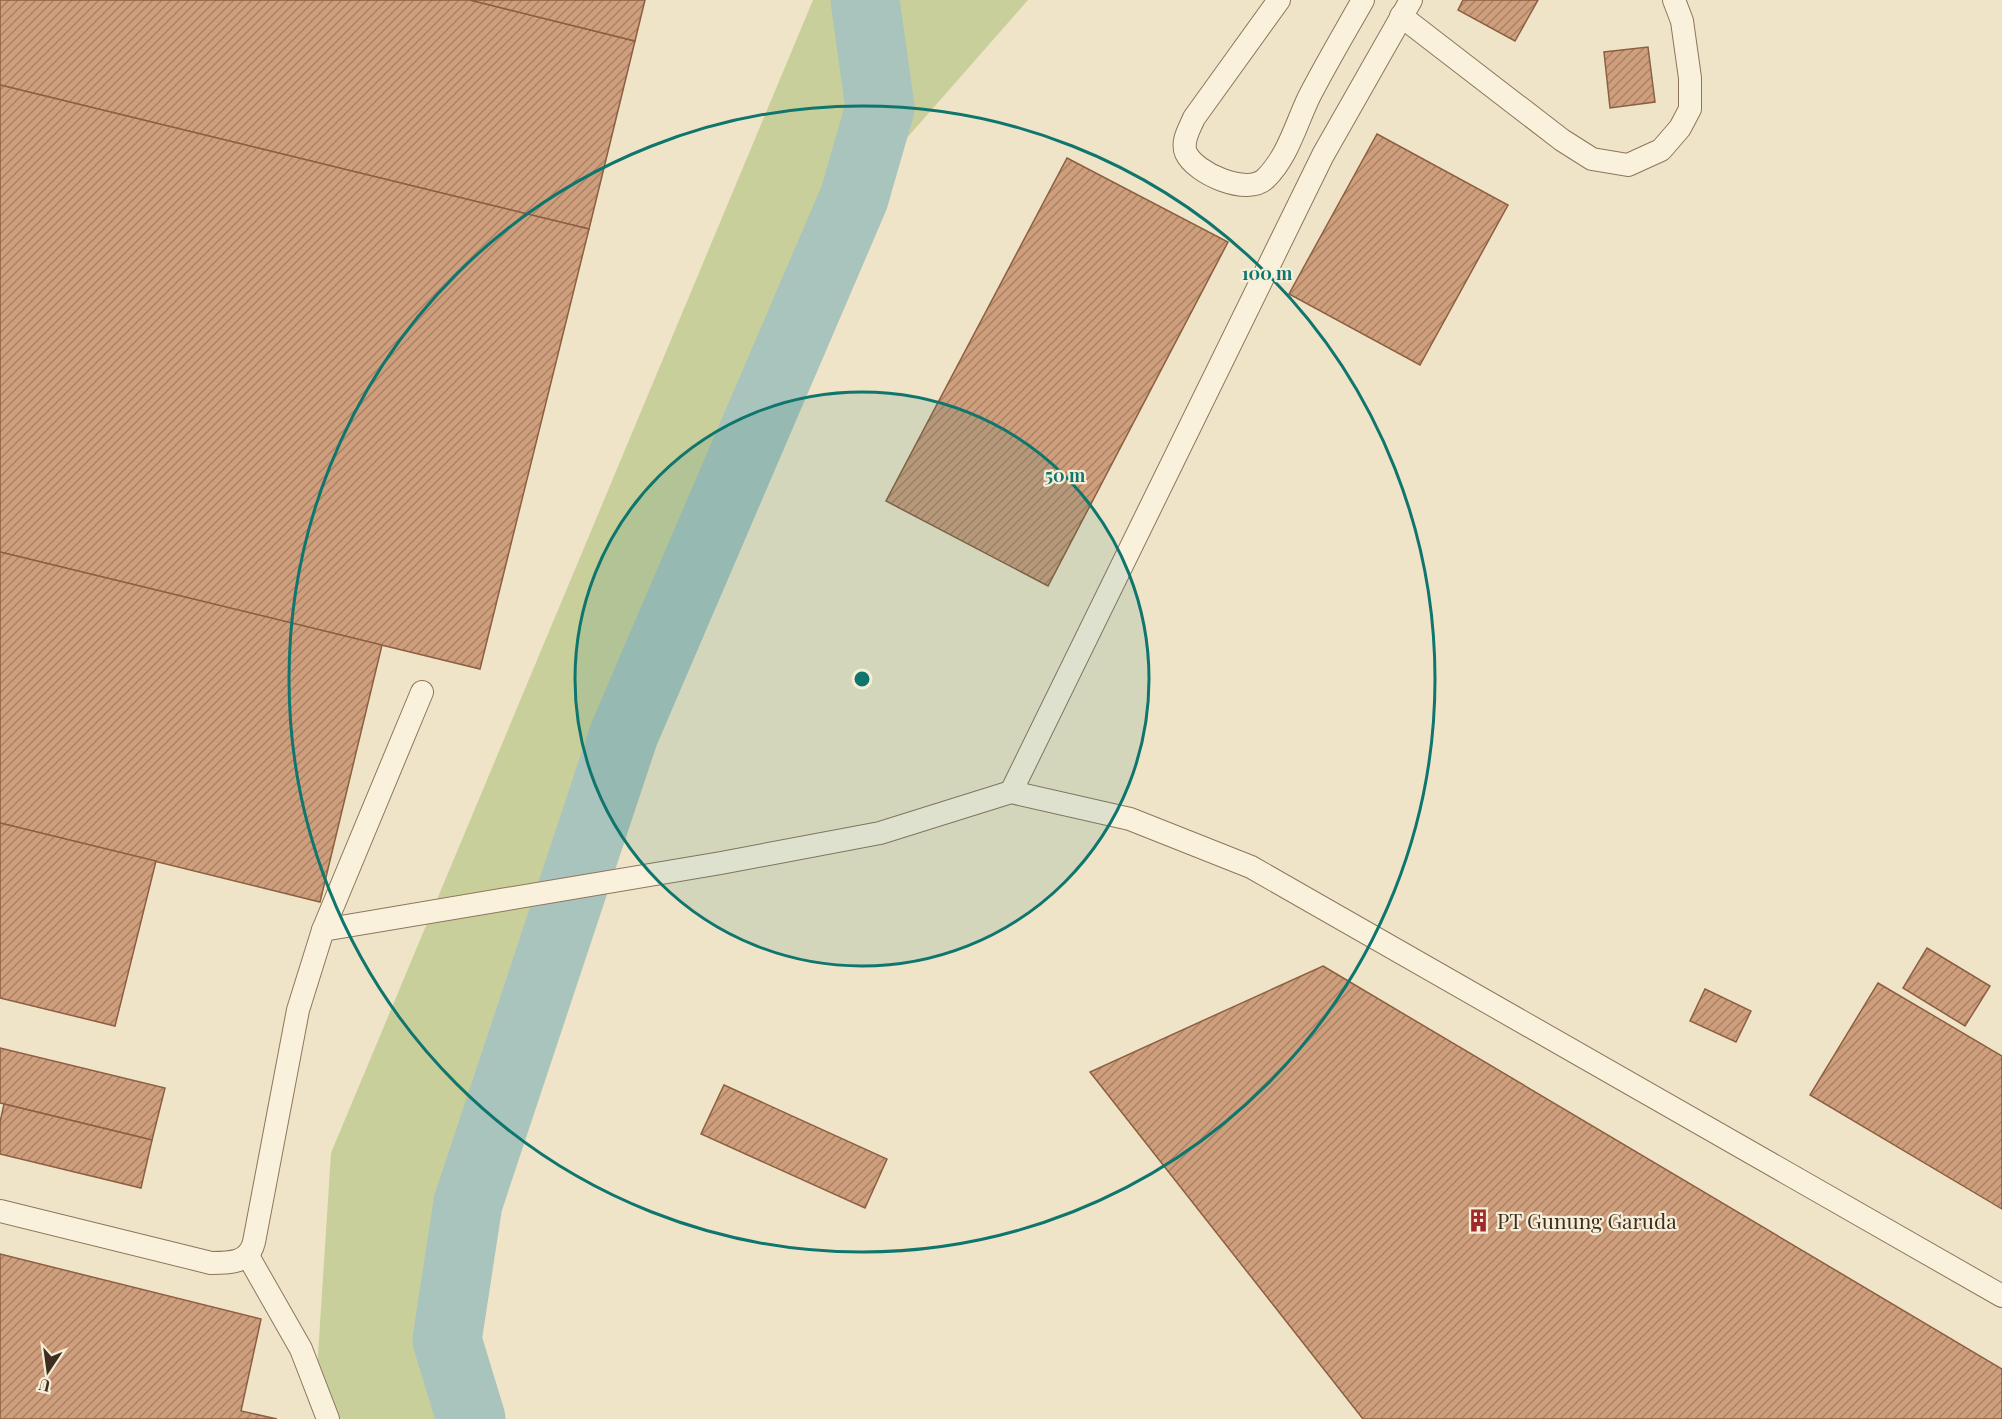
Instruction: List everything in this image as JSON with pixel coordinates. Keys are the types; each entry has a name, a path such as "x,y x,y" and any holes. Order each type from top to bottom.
{"lane":[{"path":"1279,0 1194,118 1185,140 1186,153 1197,164 1216,178 1232,183 1245,185 1265,180 1284,155 1309,97 1363,0"},
{"path":"1011,792 1323,155 1406,8 1562,140 1592,159 1628,165 1661,150 1680,128 1690,109 1690,78 1682,21 1674,0"},
{"path":"0,1211 211,1263 225,1263 248,1256 252,1251 256,1232 297,1010 323,930 422,692"},
{"path":"323,930 721,863 880,833 1011,792 1130,819 1251,867 2002,1296"},
{"path":"248,1256 301,1349 328,1419"}],"green space":[{"path":"813,0 1028,0 854,198 624,734 468,1203 447,1340 471,1419 331,1419 316,1386 331,1153"}],"building":[{"path":"0,0 470,0 635,41 589,229 0,85"},
{"path":"470,0 645,0 635,41"},
{"path":"1463,0 1538,0 1515,41 1458,10"},
{"path":"1648,47 1655,102 1610,108 1604,52"},
{"path":"0,85 589,229 480,669 0,552"},
{"path":"1377,134 1508,205 1420,365 1289,294"},
{"path":"1067,158 1228,242 1048,586 886,501"},
{"path":"0,552 382,645 320,902 0,823"},
{"path":"0,823 156,861 115,1026 0,998"},
{"path":"1927,948 1990,986 1965,1026 1903,988"},
{"name":"PT Gunung Garuda","path":"1323,966 2002,1369 2002,1419 1363,1419 1090,1072"},
{"path":"1878,983 2002,1056 2002,1209 1810,1095"},
{"path":"1705,989 1751,1011 1736,1042 1690,1021"},
{"path":"0,1048 165,1088 152,1140 0,1103"},
{"path":"724,1085 887,1159 865,1208 701,1134"},
{"path":"4,1104 152,1140 141,1188 0,1154 0,1122"},
{"path":"0,1254 261,1319 241,1411 277,1419 0,1419"}],"waterway":[{"path":"471,1419 447,1340 468,1203 624,734 854,198 880,108 865,0"}],"place":[{"name":"PT Gunung Garuda","path":"1479,1220"}]}
